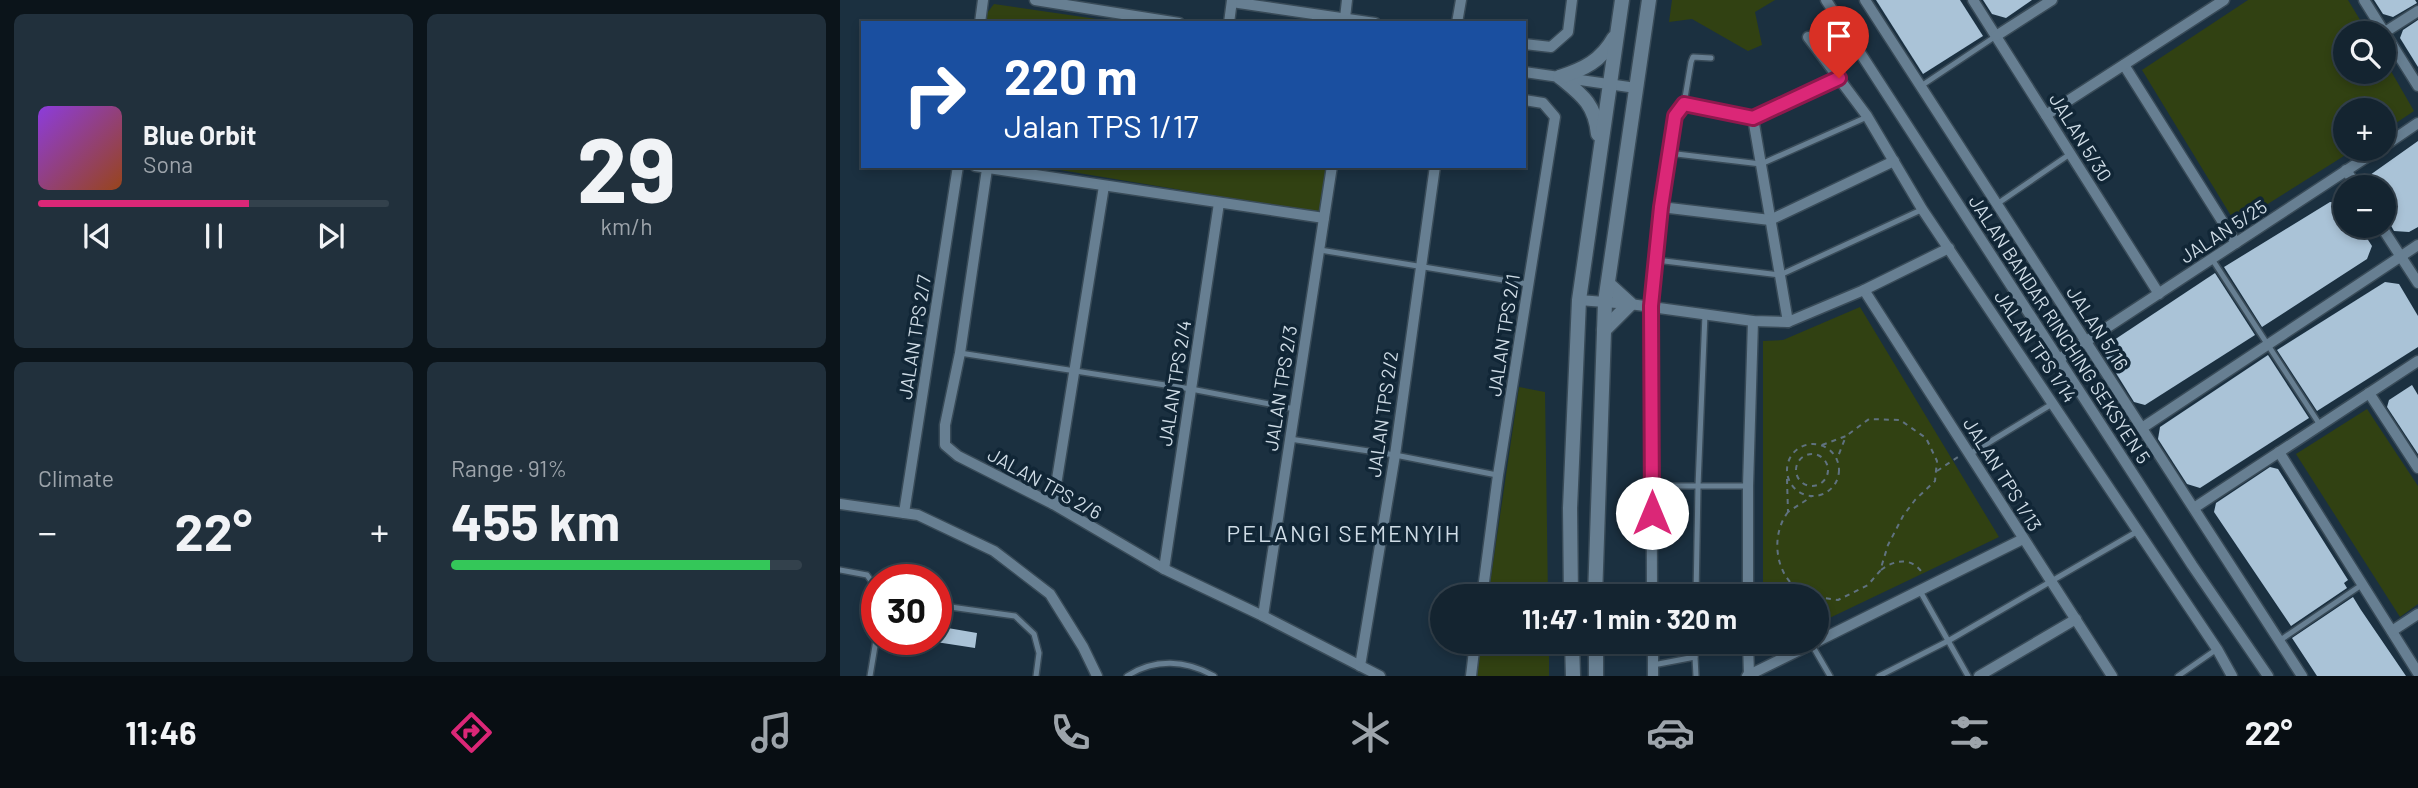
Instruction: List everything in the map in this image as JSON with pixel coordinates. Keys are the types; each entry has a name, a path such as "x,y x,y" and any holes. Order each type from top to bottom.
{"street":[{"path":"980,21 983,0"},
{"path":"1035,0 1166,21"},
{"path":"1345,18 1348,0"},
{"path":"1457,21 1461,0"},
{"path":"1526,44 1551,47 1568,32 1572,0"},
{"path":"1572,584 1570,508 1579,300 1622,0"},
{"path":"1595,584 1605,302 1649,0"},
{"name":"JALAN BANDAR RINCHING SEKSYEN 5","path":"1826,0 2192,565 2268,676"},
{"name":"JALAN 5/16","path":"1866,0 2302,676"},
{"name":"JALAN 5/30","path":"1973,0 2159,294"},
{"path":"1996,36 2052,0"},
{"path":"2046,116 2224,0"},
{"path":"2364,0 2378,21"},
{"path":"1229,21 1232,1 1363,21"},
{"path":"2396,25 2418,11"},
{"path":"1560,77 1581,70 1597,60 1617,32"},
{"name":"JALAN TPS 1/14","path":"1808,37 1867,117 1922,209 2054,403 2217,649 2232,676"},
{"path":"2396,50 2418,86"},
{"path":"2124,65 2235,243"},
{"path":"1526,72 1636,88"},
{"path":"1560,77 1586,99 1597,118 1600,153"},
{"path":"1653,584 1651,306 1661,207 1675,116 1684,104 1753,118 1839,78"},
{"name":"JALAN TPS 2/1","path":"1484,584 1498,475 1555,117 1543,103 1526,100"},
{"path":"1753,118 1788,322"},
{"name":"JALAN 5/25","path":"2396,137 2418,123"},
{"path":"1661,207 1770,220 1894,161"},
{"name":"JALAN 5/25","path":"2059,359 2360,161"},
{"name":"JALAN TPS 2/7","path":"904,513 958,168"},
{"path":"984,168 1324,218"},
{"name":"JALAN TPS 2/3","path":"1263,616 1332,168"},
{"name":"JALAN TPS 2/2","path":"1360,666 1395,455 1435,168"},
{"name":"JALAN TPS 2/6","path":"988,169 960,353 945,425 945,445 958,456 1053,504 1164,569 1380,676"},
{"path":"2346,170 2349,175"},
{"path":"1053,504 1104,186"},
{"name":"JALAN TPS 2/4","path":"1164,569 1219,203"},
{"path":"2389,238 2418,283"},
{"path":"2141,428 2418,245"},
{"path":"1579,300 1651,306 1753,321 1788,322 1864,290 1949,248"},
{"path":"1608,284 1630,304"},
{"name":"JALAN TPS 1/13","path":"1864,290 2112,676"},
{"path":"1604,330 1630,304"},
{"path":"1748,584 1753,321"},
{"path":"2194,508 2418,361"},
{"path":"2370,393 2418,468"},
{"path":"2279,452 2418,673"},
{"path":"840,504 918,515 994,551 1050,594 1083,647 1097,676"},
{"path":"1829,636 2023,538"},
{"path":"2392,631 2418,614"},
{"path":"1979,676 2076,619"},
{"path":"1471,676 1474,654"},
{"path":"1572,654 1573,676"},
{"path":"1596,654 1596,676"},
{"path":"1748,654 1748,676 1793,654"}],"lane":[{"path":"1921,86 1996,36"},
{"path":"1684,104 1693,57 1711,58"},
{"path":"1668,153 1761,164 1867,117"},
{"path":"1997,204 2070,154"},
{"path":"1656,260 1780,275 1922,209"},
{"path":"1320,250 1530,285"},
{"path":"2212,259 2320,425"},
{"path":"1696,584 1705,314"},
{"path":"960,353 1295,408"},
{"path":"1970,454 2054,403"},
{"path":"1290,439 1395,455 1498,475"},
{"path":"1652,486 1748,486"},
{"path":"1879,676 1948,641 2138,531"},
{"path":"840,570 861,574"},
{"path":"2279,641 2362,584"},
{"path":"1920,591 1968,676"},
{"path":"952,607 1016,616 1034,634 1040,653 1036,676"},
{"path":"2178,676 2217,649"},
{"path":"1820,654 1830,676"},
{"path":"870,676 874,655"},
{"path":"1653,671 1696,657 1696,676"},
{"path":"1127,676 1151,665 1173,664 1195,666 1214,676"}],"path":[{"path":"1821,445 1846,436 1869,419 1900,420 1926,438 1937,461 1935,481 1915,500 1893,535 1880,571"},
{"path":"1791,582 1779,558 1777,538 1783,519 1788,512 1811,497 1820,496 1832,488 1839,474 1837,459 1846,436"},
{"path":"1788,512 1788,461 1792,453 1807,444 1821,445 1828,448 1837,459"},
{"path":"1818,455 1827,464 1826,477 1821,484 1806,485 1796,474 1797,464 1804,456 1818,455"},
{"path":"1936,471 1958,457"},
{"path":"1787,478 1796,491 1811,497"},
{"path":"1829,599 1838,600 1868,585 1892,561 1908,562 1919,568 1926,578"}],"green space":[{"path":"1672,0 1775,0 1755,12 1762,45 1748,51 1692,19 1669,22"},
{"path":"2248,0 2348,0 2361,21 2333,21 2333,84 2396,84 2396,80 2414,111 2396,123 2396,98 2333,98 2333,161 2336,161 2236,224 2142,70"},
{"path":"994,4 1110,21 986,21 987,13"},
{"path":"1048,168 1327,168 1320,213"},
{"path":"1860,307 1999,537 1829,618 1829,584 1763,584 1763,341 1783,340"},
{"path":"1519,387 1545,392 1548,584 1490,584"},
{"path":"2367,409 2418,486 2418,604 2400,617 2296,454"},
{"path":"1479,654 1549,654 1549,676 1475,676"}],"building":[{"path":"1876,0 1960,0 1983,36 1923,74"},
{"path":"1983,0 2032,0 2006,18 1992,14"},
{"path":"2374,0 2415,0 2417,3 2393,17 2383,14"},
{"path":"2418,20 2418,67 2400,38 2403,30"},
{"path":"2418,141 2418,227 2409,232 2396,231 2396,175 2370,175 2390,161 2396,161 2396,157"},
{"path":"2330,202 2333,202 2333,238 2367,238 2372,246 2367,259 2262,327 2224,267"},
{"path":"2215,273 2255,335 2145,405 2134,402 2106,357 2108,344"},
{"path":"2385,282 2399,284 2418,316 2418,347 2317,411 2277,350"},
{"path":"2268,355 2309,418 2200,488 2187,484 2158,439 2160,427"},
{"path":"2412,385 2418,395 2418,454 2387,407 2389,400"},
{"path":"2270,467 2278,469 2348,580 2344,583 2347,588 2291,626 2214,512 2216,503"},
{"path":"2353,597 2406,676 2317,676 2292,638"},
{"path":"952,629 977,633 975,648 952,644"}],"district":[{"name":"PELANGI SEMENYIH","path":"1344,533"}],"route":[{"path":"1652,513 1651,306 1661,207 1675,116 1684,104 1753,118 1839,78"}]}
